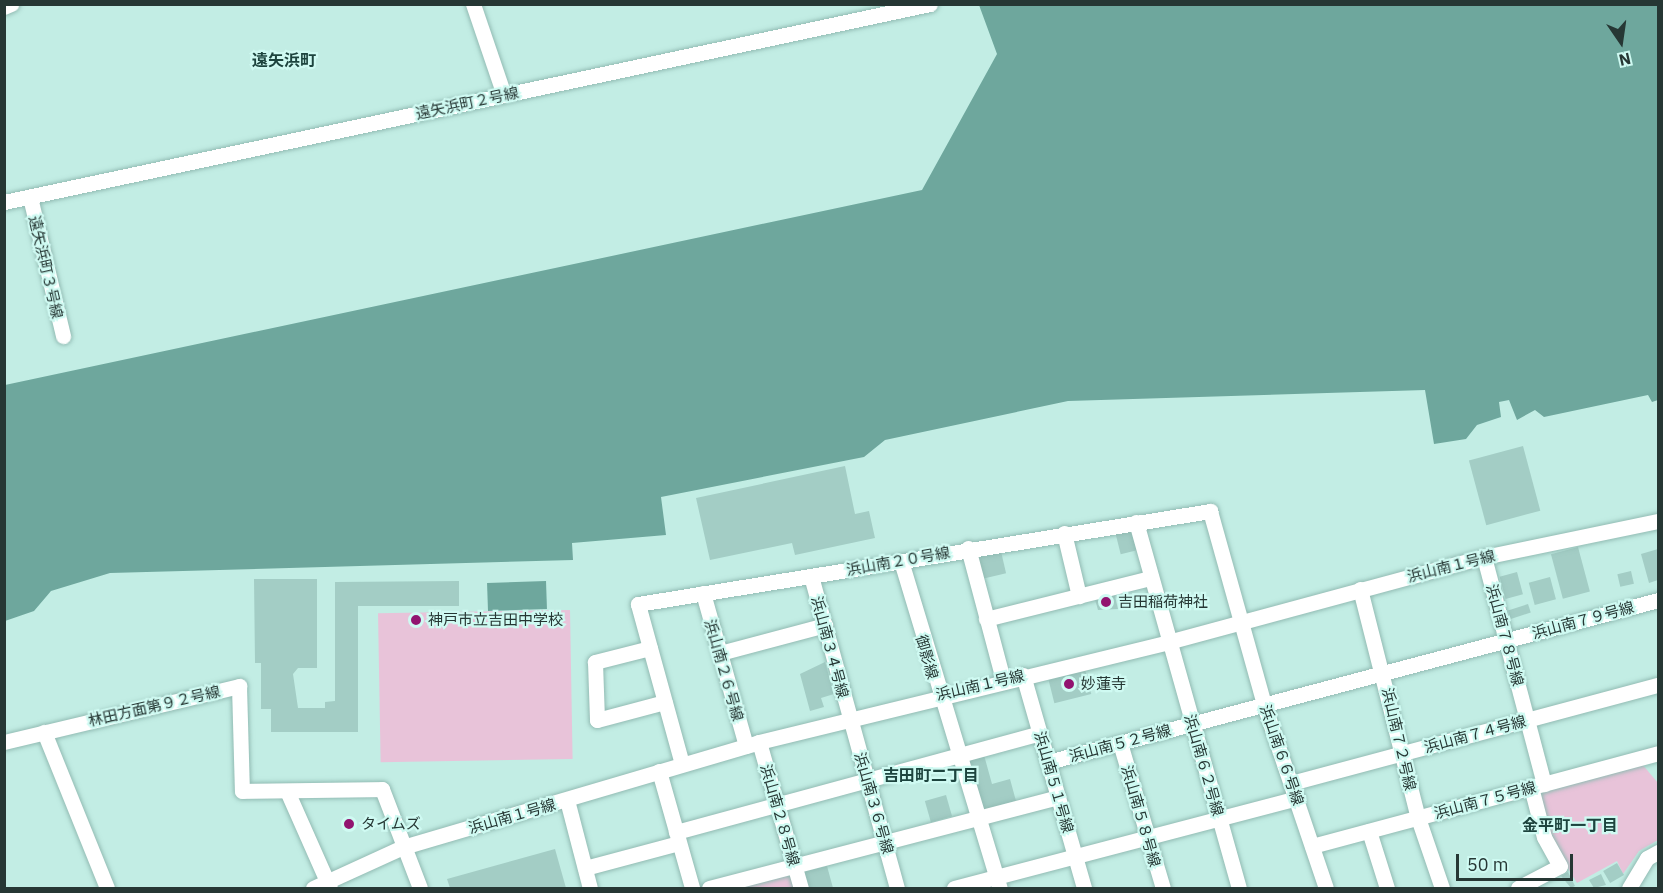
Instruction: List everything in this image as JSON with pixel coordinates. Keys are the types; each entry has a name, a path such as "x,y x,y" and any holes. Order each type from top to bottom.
{"street":[{"path":"4,7 11,4"},
{"path":"472,4 504,95"},
{"name":"遠矢浜町２号線","path":"4,202 930,4"},
{"name":"遠矢浜町３号線","path":"30,197 63,336"},
{"name":"浜山南２０号線","path":"682,764 638,604 968,548 1210,511 1239,621"},
{"name":"浜山南１号線","path":"313,888 328,885 403,847 753,744 938,695 1168,642 1239,621 1484,557 1659,521"},
{"name":"浜山南６２号線","path":"1136,522 1239,888"},
{"path":"1064,533 1079,596"},
{"path":"968,548 1003,680"},
{"name":"浜山南７８号線","path":"1484,557 1528,720 1544,837 1560,866 1518,888"},
{"name":"御影線","path":"901,561 938,695 998,883"},
{"name":"浜山南３４号線","path":"811,576 850,718"},
{"path":"986,619 1151,579"},
{"name":"浜山南７２号線","path":"1360,589 1418,818 1442,888"},
{"name":"浜山南２６号線","path":"703,593 720,653 753,744"},
{"name":"浜山南７９号線","path":"1383,673 1658,604"},
{"name":"浜山南６６号線","path":"1239,621 1264,705 1326,888"},
{"path":"720,653 825,625"},
{"path":"650,648 595,662 597,720 665,702"},
{"name":"浜山南５２号線","path":"1048,762 1383,673"},
{"name":"浜山南５１号線","path":"1023,675 1084,888"},
{"name":"浜山南７４号線","path":"1291,783 1659,685"},
{"name":"林田方面第９２号線","path":"4,742 238,686 242,791 382,789 403,847"},
{"name":"浜山南３６号線","path":"850,718 897,888"},
{"path":"44,732 107,888"},
{"path":"585,868 778,806 1040,734"},
{"name":"浜山南５８号線","path":"1120,743 1146,838 1163,888"},
{"name":"浜山南２８号線","path":"753,744 778,806 801,888"},
{"name":"浜山南７５号線","path":"1312,846 1538,785 1656,759"},
{"path":"659,771 692,888"},
{"path":"287,790 328,885"},
{"path":"709,888 1058,797"},
{"path":"954,888 998,883 1075,856 1296,798"},
{"path":"567,800 590,888"},
{"path":"1369,831 1387,888"},
{"path":"403,847 420,888"},
{"path":"1629,888 1647,858 1659,852"}],"shaded area":[{"path":"570,610 573,759 381,762 378,613"},
{"path":"1642,764 1658,783 1658,840 1639,851 1623,874 1617,861 1577,883 1548,836 1538,797 1542,790"},
{"path":"789,872 794,888 728,888"}],"water":[{"path":"979,5 1658,5 1658,400 1652,402 1648,395 1544,417 1535,410 1517,420 1509,400 1499,402 1501,417 1477,425 1466,439 1434,444 1425,390 1068,401 885,440 864,457 661,497 666,535 572,543 573,560 110,573 51,591 34,611 5,621 5,385 922,190 997,54"},
{"path":"546,581 547,609 488,611 487,583"}],"building":[{"path":"1523,446 1540,511 1486,525 1469,460"},
{"path":"845,466 855,514 869,511 875,538 795,555 792,543 710,560 696,498"},
{"path":"1135,529 1140,549 1121,554 1116,534"},
{"path":"1000,547 1006,573 981,579 975,553"},
{"path":"1578,547 1590,591 1563,599 1551,554"},
{"path":"1658,549 1658,580 1649,583 1641,554"},
{"path":"1631,571 1634,584 1620,587 1617,574"},
{"path":"1517,572 1523,594 1506,599 1500,577"},
{"path":"1550,577 1556,599 1535,605 1529,583"},
{"path":"254,579 317,579 317,668 298,668 293,674 298,708 325,708 325,702 335,701 335,582 459,581 459,606 358,606 358,732 271,732 271,709 261,709 261,663 255,663"},
{"name":"吉田稲荷神社","path":"1114,592 1118,609 1098,610 1094,596"},
{"path":"1528,604 1531,613 1511,619 1508,610"},
{"path":"825,662 834,694 821,698 824,707 810,711 800,674"},
{"name":"妙蓮寺","path":"1084,665 1091,694 1054,703 1047,674"},
{"path":"984,755 992,784 1010,779 1016,801 980,811 966,760"},
{"path":"946,795 952,816 931,822 925,801"},
{"path":"555,849 566,888 450,888 447,879"},
{"path":"1617,863 1624,875 1610,883 1603,871"},
{"path":"827,866 833,888 805,888 800,873"},
{"path":"1568,872 1575,886 1571,888 1561,876"},
{"path":"1601,874 1606,885 1594,888 1589,880"}],"place":[{"name":"吉田稲荷神社","path":"1106,602"},
{"name":"神戸市立吉田中学校","path":"416,620"},
{"name":"妙蓮寺","path":"1069,684"},
{"name":"タイムズ","path":"349,824"}],"district":[{"name":"遠矢浜町","path":"284,60"},
{"name":"吉田町二丁目","path":"931,775"},
{"name":"金平町一丁目","path":"1570,825"}]}
